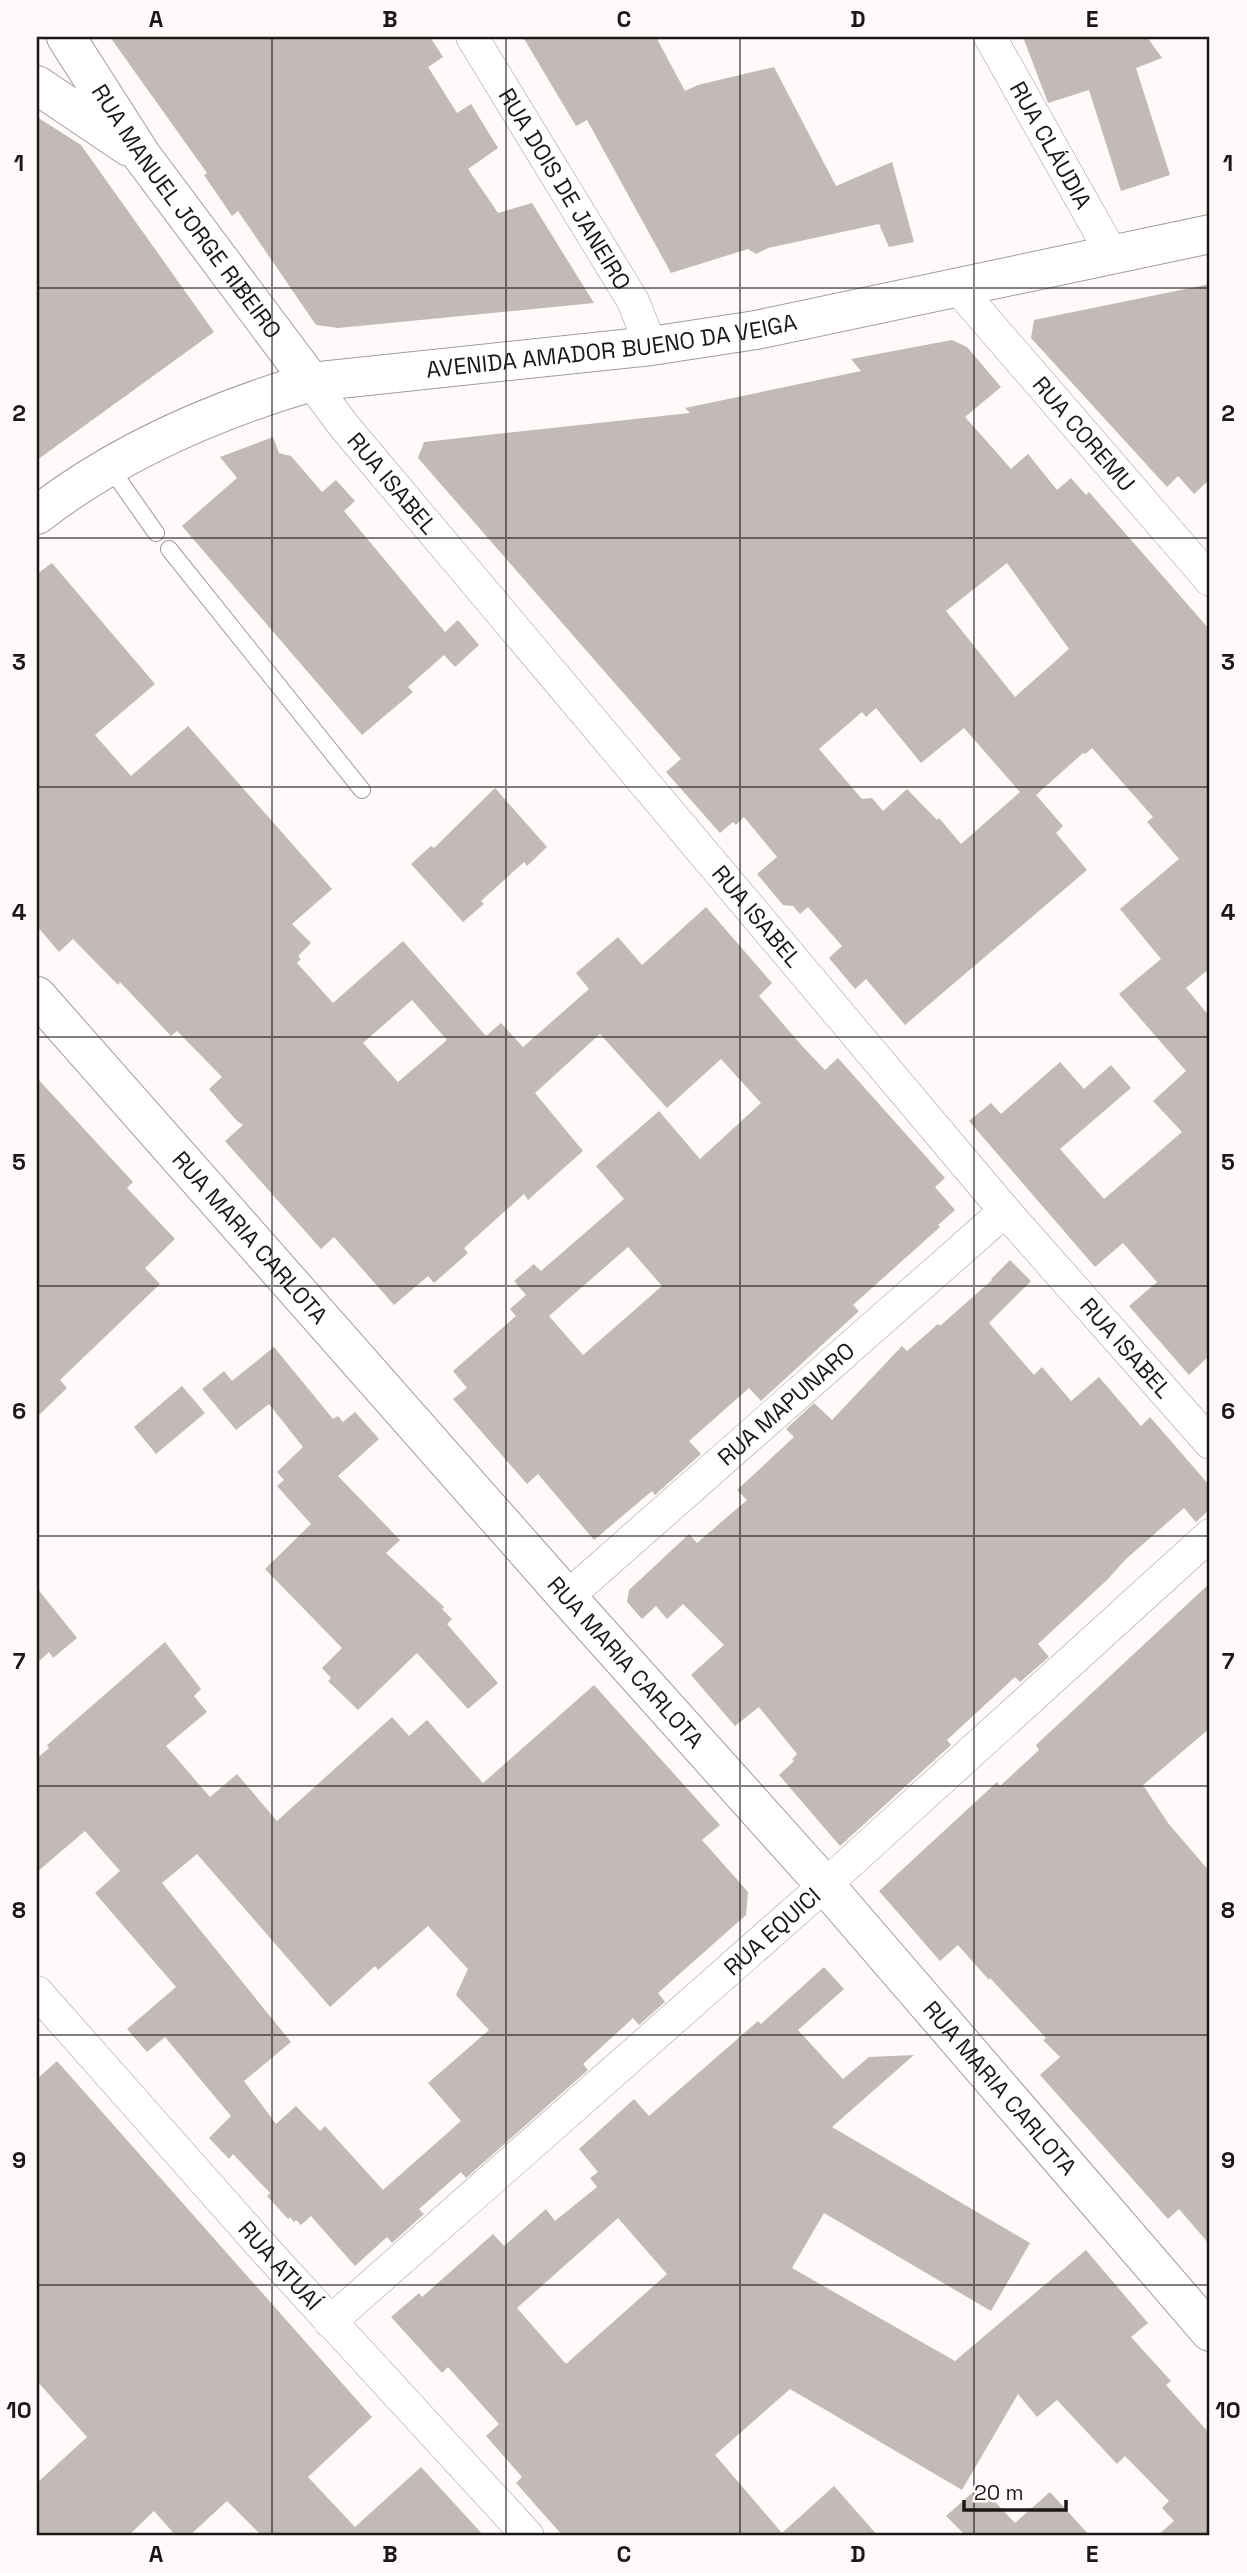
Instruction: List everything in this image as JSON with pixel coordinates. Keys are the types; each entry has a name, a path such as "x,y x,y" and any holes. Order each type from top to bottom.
{"street":[{"name":"RUA MANUEL JORGE RIBEIRO","path":"66,37 142,156 311,382"},
{"name":"RUA DOIS DE JANEIRO","path":"472,37 633,301 651,346"},
{"name":"RUA CLÁUDIA","path":"990,37 1112,254"},
{"path":"37,85 142,156"},
{"name":"AVENIDA AMADOR BUENO DA VEIGA","path":"37,515 109,466 175,432 262,397 311,382 651,346 756,330 1210,234"},
{"name":"RUA COREMU","path":"957,287 1210,580"},
{"name":"RUA ISABEL","path":"311,382 353,437 1005,1210 1210,1443"},
{"name":"RUA MARIA CARLOTA","path":"37,996 1205,2314"},
{"name":"RUA MAPUNARO","path":"567,1597 1005,1210"},
{"name":"RUA EQUICI","path":"330,2322 825,1885 1210,1535"},
{"name":"RUA ATUAÍ","path":"37,1992 330,2322 528,2536"}],"lane":[{"path":"109,466 156,533"},
{"path":"169,549 362,790"}],"building":[{"path":"110,37 430,37 443,57 428,67 457,113 471,104 498,148 468,169 498,213 532,203 594,303 338,328 316,325 238,211 232,216 204,175 207,173"},
{"path":"523,37 656,37 685,91 698,85 774,67 836,186 892,162 914,242 889,247 879,224 768,248 756,254 748,249 671,273 587,120 576,126"},
{"path":"1023,37 1147,37 1162,58 1136,68 1170,175 1121,191 1089,90 1048,103"},
{"path":"37,117 81,145 214,332 37,460"},
{"path":"1210,284 1210,479 1194,494 1178,476 1167,487 1031,338 1034,320"},
{"path":"952,340 967,347 1001,387 965,417 1011,469 1028,454 1057,490 1071,478 1086,495 1089,492 1210,630 1210,968 1186,988 1210,1017 1210,1355 1189,1375 1129,1306 1157,1282 1123,1243 1095,1267 969,1121 991,1103 1001,1114 1060,1062 1084,1089 1111,1065 1131,1088 1060,1149 1104,1199 1182,1132 1153,1101 1186,1071 1119,994 1161,959 1120,909 1179,859 1147,822 1153,817 1092,748 1083,753 1036,795 1063,826 1056,833 1087,870 905,1025 866,979 855,989 829,958 842,946 808,907 800,914 793,906 783,905 757,874 777,857 744,817 736,825 733,822 720,833 666,772 681,759 418,458 424,442 690,413 685,408 861,371 851,359","holes":["1007,563 1069,649 1015,697 946,611","876,708 921,763 964,728 1020,792 961,844 939,818 937,820 907,789 883,811 872,798 862,799 819,749 862,712 866,717"]},
{"path":"273,437 279,453 291,456 322,492 336,480 355,501 344,511 445,632 458,620 479,645 455,667 444,655 408,687 413,692 362,735 182,526 237,478 220,457"},
{"path":"52,563 155,684 95,735 131,776 188,726 332,889 292,924 311,943 298,956 301,959 297,963 333,1003 403,941 486,1036 501,1023 523,1047 589,989 576,973 618,937 642,965 706,907 772,983 759,996 825,1070 838,1058 945,1178 935,1187 955,1210 938,1225 940,1227 853,1305 859,1311 761,1401 749,1388 689,1441 701,1454 655,1495 652,1491 594,1540 538,1474 527,1484 453,1399 467,1388 453,1371 516,1316 510,1309 526,1295 514,1281 534,1264 541,1271 624,1199 596,1166 659,1111 700,1159 761,1103 721,1059 667,1108 600,1034 535,1093 583,1151 528,1200 524,1194 464,1248 468,1253 434,1283 428,1276 394,1305 334,1237 321,1249 225,1141 243,1125 209,1089 222,1077 177,1031 171,1036 120,982 118,985 73,939 59,952 37,926 37,574","holes":["412,1000 447,1040 398,1082 363,1043","628,1247 662,1286 583,1355 549,1316"]},
{"path":"495,788 547,847 527,866 524,862 481,901 484,904 463,922 411,864 431,846 434,848"},
{"path":"37,1078 133,1182 127,1188 175,1239 145,1268 160,1284 60,1380 67,1388 37,1417"},
{"path":"1010,1260 1031,1281 989,1323 1034,1375 1042,1367 1071,1401 1099,1377 1141,1426 1150,1417 1210,1486 1210,1509 1196,1522 1184,1508 1126,1559 1038,1644 1049,1657 1020,1682 1015,1677 947,1740 951,1745 840,1846 779,1775 794,1761 792,1759 797,1754 759,1707 735,1726 691,1675 724,1645 683,1604 667,1619 656,1606 642,1619 627,1602 629,1590 689,1534 697,1543 747,1500 737,1490 794,1437 786,1429 814,1403 832,1420 902,1346 907,1351 938,1324 940,1326 992,1280"},
{"path":"274,1347 333,1419 338,1416 343,1422 355,1412 379,1439 338,1476 400,1540 386,1553 444,1607 442,1609 452,1619 447,1624 498,1683 468,1709 417,1653 358,1710 328,1681 331,1678 322,1668 342,1648 265,1569 311,1524 277,1486 284,1480 277,1472 303,1447 269,1404 236,1430 202,1389 224,1371 232,1381"},
{"path":"182,1386 205,1413 156,1454 134,1427"},
{"path":"1210,1583 1210,1728 1143,1785 1168,1823 1210,1872 1210,2245 1179,2209 1168,2219 1040,2075 1060,2057 1043,2040 1046,2038 990,1978 989,1980 958,1945 940,1961 879,1891 997,1782 1000,1786 1039,1750 1036,1745"},
{"path":"37,1588 77,1638 53,1658 49,1652 37,1663"},
{"path":"165,1642 201,1689 194,1696 207,1712 166,1746 210,1797 237,1774 277,1821 392,1717 409,1736 427,1720 483,1783 594,1685 720,1825 702,1840 748,1892 746,1915 658,1993 665,2002 639,2025 633,2018 583,2064 588,2070 466,2178 461,2172 419,2209 424,2214 392,2243 387,2237 355,2266 311,2216 301,2225 290,2217 288,2219 267,2196 270,2193 233,2154 229,2159 209,2138 231,2116 165,2037 147,2052 127,2029 176,1987 95,1893 120,1871 85,1831 37,1872 37,1758 49,1748 47,1745","holes":["197,1854 330,2007 375,1966 378,1970 428,1926 468,1969 456,1995 489,2030 428,2083 461,2121 383,2190 325,2126 320,2131 296,2106 276,2124 244,2081 291,2042 162,1883"]},
{"path":"824,1967 844,1989 798,2030 843,2079 869,2057 914,2055 832,2127 1030,2243 991,2311 824,2213 792,2268 955,2361 1086,2250 1148,2323 1131,2337 1171,2381 1166,2385 1210,2434 1210,2536 1157,2536 1174,2521 1162,2508 1169,2501 1125,2456 1117,2464 1057,2400 1037,2417 1018,2394 962,2490 790,2389 715,2455 782,2533 834,2486 878,2536 563,2536 516,2483 522,2477 486,2436 499,2424 448,2367 442,2373 391,2317 419,2293 422,2297 493,2234 504,2246 546,2209 555,2221 597,2187 590,2178 598,2172 579,2149 634,2099 649,2116 758,2021 761,2024","holes":["618,2218 667,2274 566,2364 517,2308"]},
{"path":"57,2061 372,2417 308,2477 355,2527 421,2467 484,2536 262,2536 227,2501 189,2536 176,2536 154,2511 128,2536 37,2536 37,2483 87,2437 37,2381 37,2079"},
{"path":"980,2486 1015,2523 1050,2492 1090,2536 966,2536 946,2516"}]}
